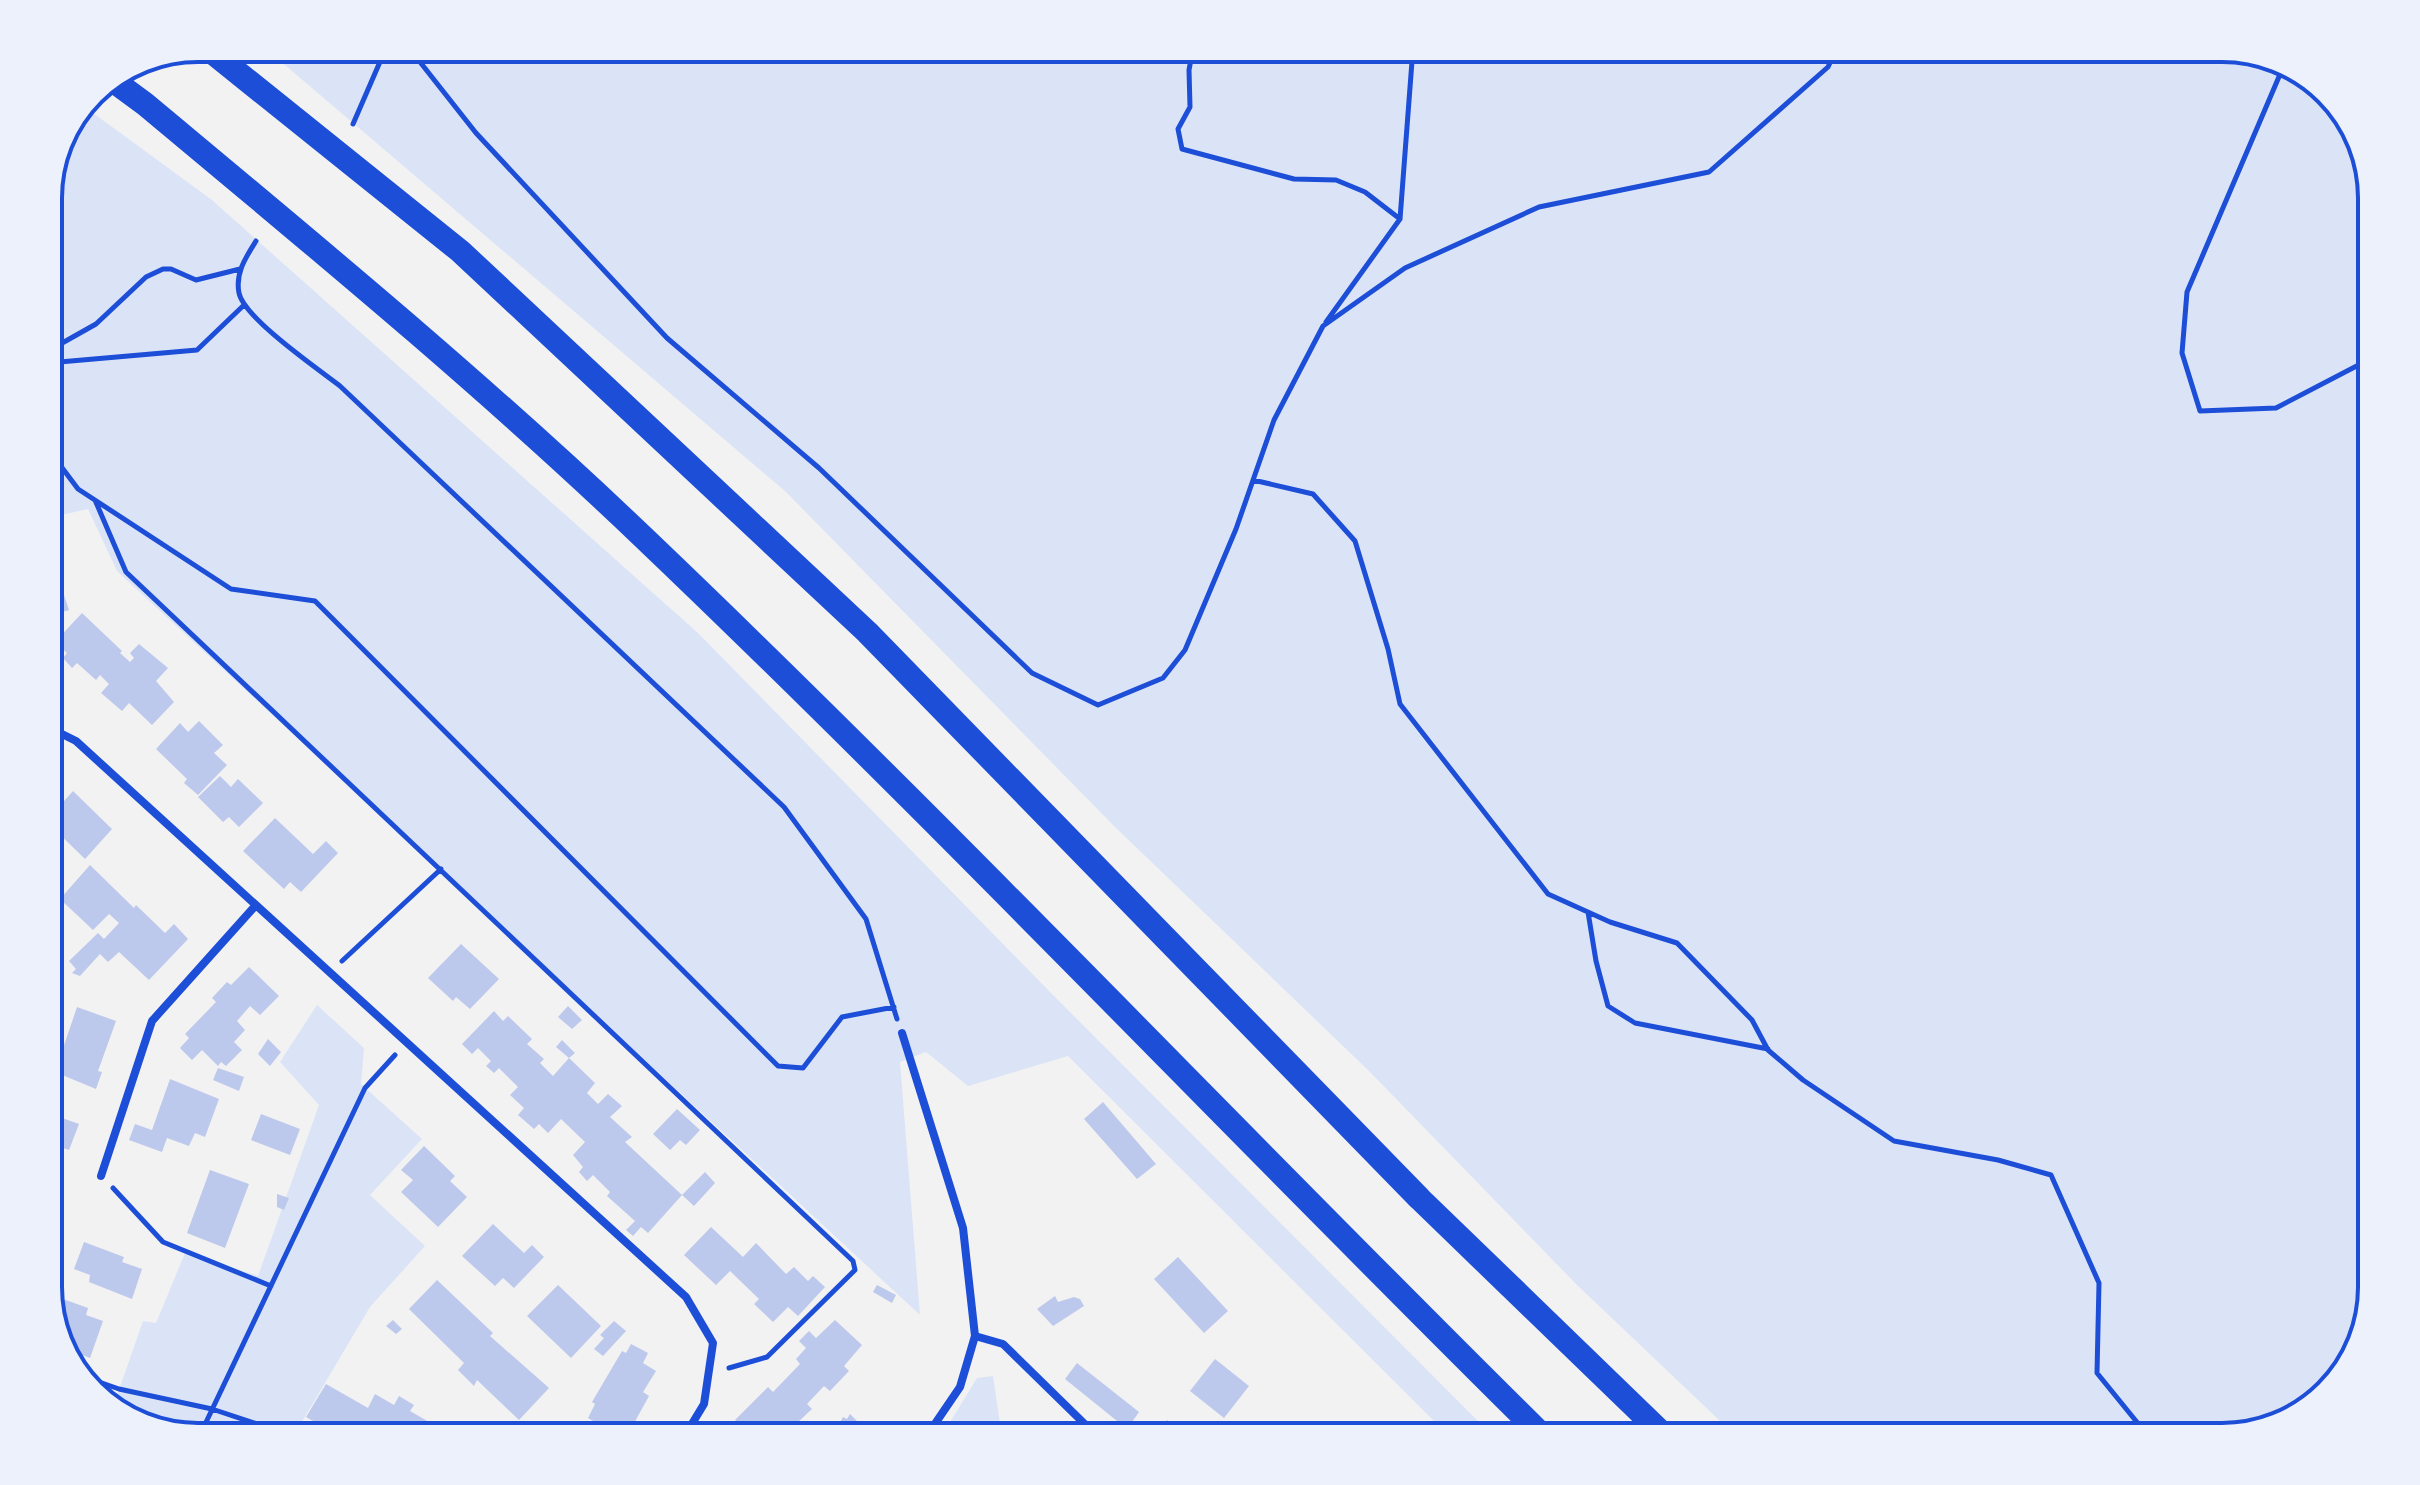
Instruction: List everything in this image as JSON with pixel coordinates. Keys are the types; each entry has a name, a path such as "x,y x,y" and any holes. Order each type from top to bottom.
{"highway":[{"path":"224,62 460,251 867,632 1420,1199 1652,1423"},
{"path":"121,86 414,328 640,534 864,751 1381,1277 1530,1423"}],"street":[{"path":"62,734 76,741 686,1297 713,1343 704,1404 692,1423"},
{"path":"101,1176 152,1021 256,905"},
{"path":"902,1033 963,1228 975,1336 960,1387 936,1423"},
{"path":"975,1336 1003,1344 1084,1423"}],"path":[{"path":"353,124 380,62"},
{"path":"420,62 476,133 667,338 819,468 1032,673 1098,705 1163,678 1185,650 1236,529 1274,420 1323,326 1400,219 1412,62"},
{"path":"1190,62 1190,107 1178,129 1182,149 1294,179 1336,180 1365,192 1400,219"},
{"path":"1323,326 1405,268 1539,207 1709,172 1830,62"},
{"path":"2280,75 2187,292 2182,353 2200,411 2276,408 2358,365"},
{"path":"256,241 240,269 239,292 244,305 277,337 340,386 784,807 866,919 902,1033"},
{"path":"62,343 96,324 146,277 163,269 171,269 196,280 240,269"},
{"path":"62,362 197,350 244,305"},
{"path":"62,468 78,489 231,589 315,601 778,1066 803,1068 842,1017 894,1007"},
{"path":"1253,480 1313,494 1355,541 1388,649 1400,704 1548,894 1610,922 1677,943 1752,1020 1768,1050 1803,1080 1894,1141 1998,1160 2051,1175 2099,1283 2097,1373 2138,1423"},
{"path":"95,500 126,572 853,1261 855,1270 767,1357 708,1374"},
{"path":"330,972 441,869"},
{"path":"1588,912 1608,1006 1635,1023 1768,1050"},
{"path":"206,1423 365,1088 407,1043"},
{"path":"101,1176 163,1242 271,1286"},
{"path":"102,1383 212,1409 254,1423"}],"shaded area":[{"path":"281,62 2222,62 2257,67 2290,80 2312,96 2335,122 2351,154 2358,189 2358,1287 2353,1322 2340,1355 2305,1395 2274,1413 2240,1422 1722,1423 1577,1285 1370,1072 1115,827 786,492"},
{"path":"92,112 212,200 698,633 1480,1423 1436,1423 1068,1056 968,1086 926,1052 900,1062 920,1315 117,571 88,509 62,515 62,189 76,138"},
{"path":"317,1005 364,1048 361,1084 422,1139 370,1195 425,1246 370,1307 301,1423 180,1422 146,1413 117,1396 143,1321 156,1323 185,1253 258,1276 319,1105 280,1062"},
{"path":"993,1376 1000,1423 950,1423 977,1378"}],"building":[{"path":"62,589 69,610 62,612"},
{"path":"82,613 130,662 134,658 130,653 139,644 168,668 156,681 174,702 152,725 129,703 122,711 101,693 109,684 100,675 96,680 77,663 72,668 63,658 67,653 62,648 62,634"},
{"path":"199,721 223,745 214,753 227,765 198,795 184,783 187,779 156,749 180,723 188,732"},
{"path":"220,776 231,787 238,779 263,803 239,827 229,817 223,822 198,797"},
{"path":"73,791 112,829 85,859 62,837 62,803"},
{"path":"275,818 313,854 326,841 338,853 301,892 290,882 284,889 243,851"},
{"path":"90,865 165,933 174,924 188,939 149,980 119,952 108,962 100,954 80,976 72,973 76,969 69,961 98,933 104,939 119,923 109,914 93,930 62,901 62,897"},
{"path":"461,944 499,979 470,1009 456,997 453,1001 428,978"},
{"path":"249,967 279,996 260,1015 250,1006 237,1021 245,1030 234,1042 242,1050 226,1066 221,1062 218,1066 202,1050 192,1060 180,1048 189,1038 185,1034 216,1002 212,998 227,982 231,985"},
{"path":"568,1006 582,1020 572,1029 558,1017"},
{"path":"77,1007 116,1021 98,1071 102,1072 96,1089 62,1075 62,1051"},
{"path":"494,1011 503,1021 508,1016 532,1039 527,1044 544,1059 540,1063 553,1076 569,1058 595,1083 587,1093 598,1104 608,1094 622,1106 610,1117 632,1137 625,1142 682,1195 648,1233 641,1227 633,1236 626,1230 635,1221 607,1196 610,1192 593,1175 587,1181 579,1172 583,1167 573,1155 585,1142 561,1119 548,1133 539,1124 534,1129 518,1115 524,1108 510,1095 518,1087 499,1068 494,1073 486,1066 491,1061 478,1048 472,1054 462,1044"},
{"path":"268,1039 281,1052 270,1066 258,1054"},
{"path":"562,1040 575,1053 569,1058 556,1047"},
{"path":"218,1068 244,1077 239,1091 213,1080"},
{"path":"170,1079 219,1099 205,1137 195,1133 189,1146 167,1138 162,1152 129,1140 135,1124 152,1130"},
{"path":"1103,1102 1156,1164 1137,1179 1084,1119"},
{"path":"677,1109 700,1130 686,1145 680,1140 670,1150 653,1134"},
{"path":"261,1114 300,1129 290,1155 251,1140"},
{"path":"62,1118 79,1124 69,1150 62,1148"},
{"path":"424,1146 455,1176 450,1181 467,1197 438,1227 401,1192 413,1180 401,1170"},
{"path":"210,1170 249,1184 225,1248 187,1233"},
{"path":"705,1172 715,1183 694,1206 682,1195"},
{"path":"277,1194 289,1198 284,1210 277,1207"},
{"path":"493,1224 524,1253 532,1245 544,1257 514,1288 503,1278 495,1286 462,1256"},
{"path":"711,1227 743,1257 756,1243 786,1274 794,1267 808,1281 813,1276 825,1287 798,1316 788,1307 773,1322 754,1304 759,1299 730,1271 716,1285 684,1255"},
{"path":"84,1242 124,1257 122,1262 142,1269 132,1299 89,1282 90,1275 74,1269"},
{"path":"1178,1257 1228,1311 1204,1333 1154,1279"},
{"path":"437,1280 493,1333 490,1336 549,1388 519,1420 477,1380 474,1386 458,1370 464,1363 409,1309"},
{"path":"558,1285 601,1326 571,1358 527,1316"},
{"path":"877,1285 896,1295 892,1303 873,1292"},
{"path":"1055,1296 1058,1302 1074,1297 1080,1299 1084,1306 1053,1326 1037,1309"},
{"path":"63,1299 88,1308 86,1315 103,1321 90,1358 80,1354 76,1347 69,1331"},
{"path":"393,1320 402,1329 396,1334 386,1326"},
{"path":"835,1320 862,1345 844,1366 849,1371 830,1391 824,1386 807,1404 812,1409 797,1423 738,1423 735,1420 768,1387 773,1392 800,1364 796,1359 806,1348 799,1341 809,1331 816,1338"},
{"path":"614,1321 626,1331 603,1356 594,1349 604,1338 600,1335"},
{"path":"631,1344 648,1353 643,1363 656,1371 643,1392 649,1396 634,1423 596,1423 588,1418 595,1404 592,1402 622,1351 626,1353"},
{"path":"1215,1359 1249,1386 1224,1418 1190,1391"},
{"path":"1077,1363 1139,1412 1131,1423 1120,1423 1065,1379"},
{"path":"326,1384 368,1408 375,1394 394,1405 399,1396 414,1405 410,1411 431,1423 316,1423 306,1417"},
{"path":"850,1414 857,1421 840,1423 843,1417 847,1419"}]}
